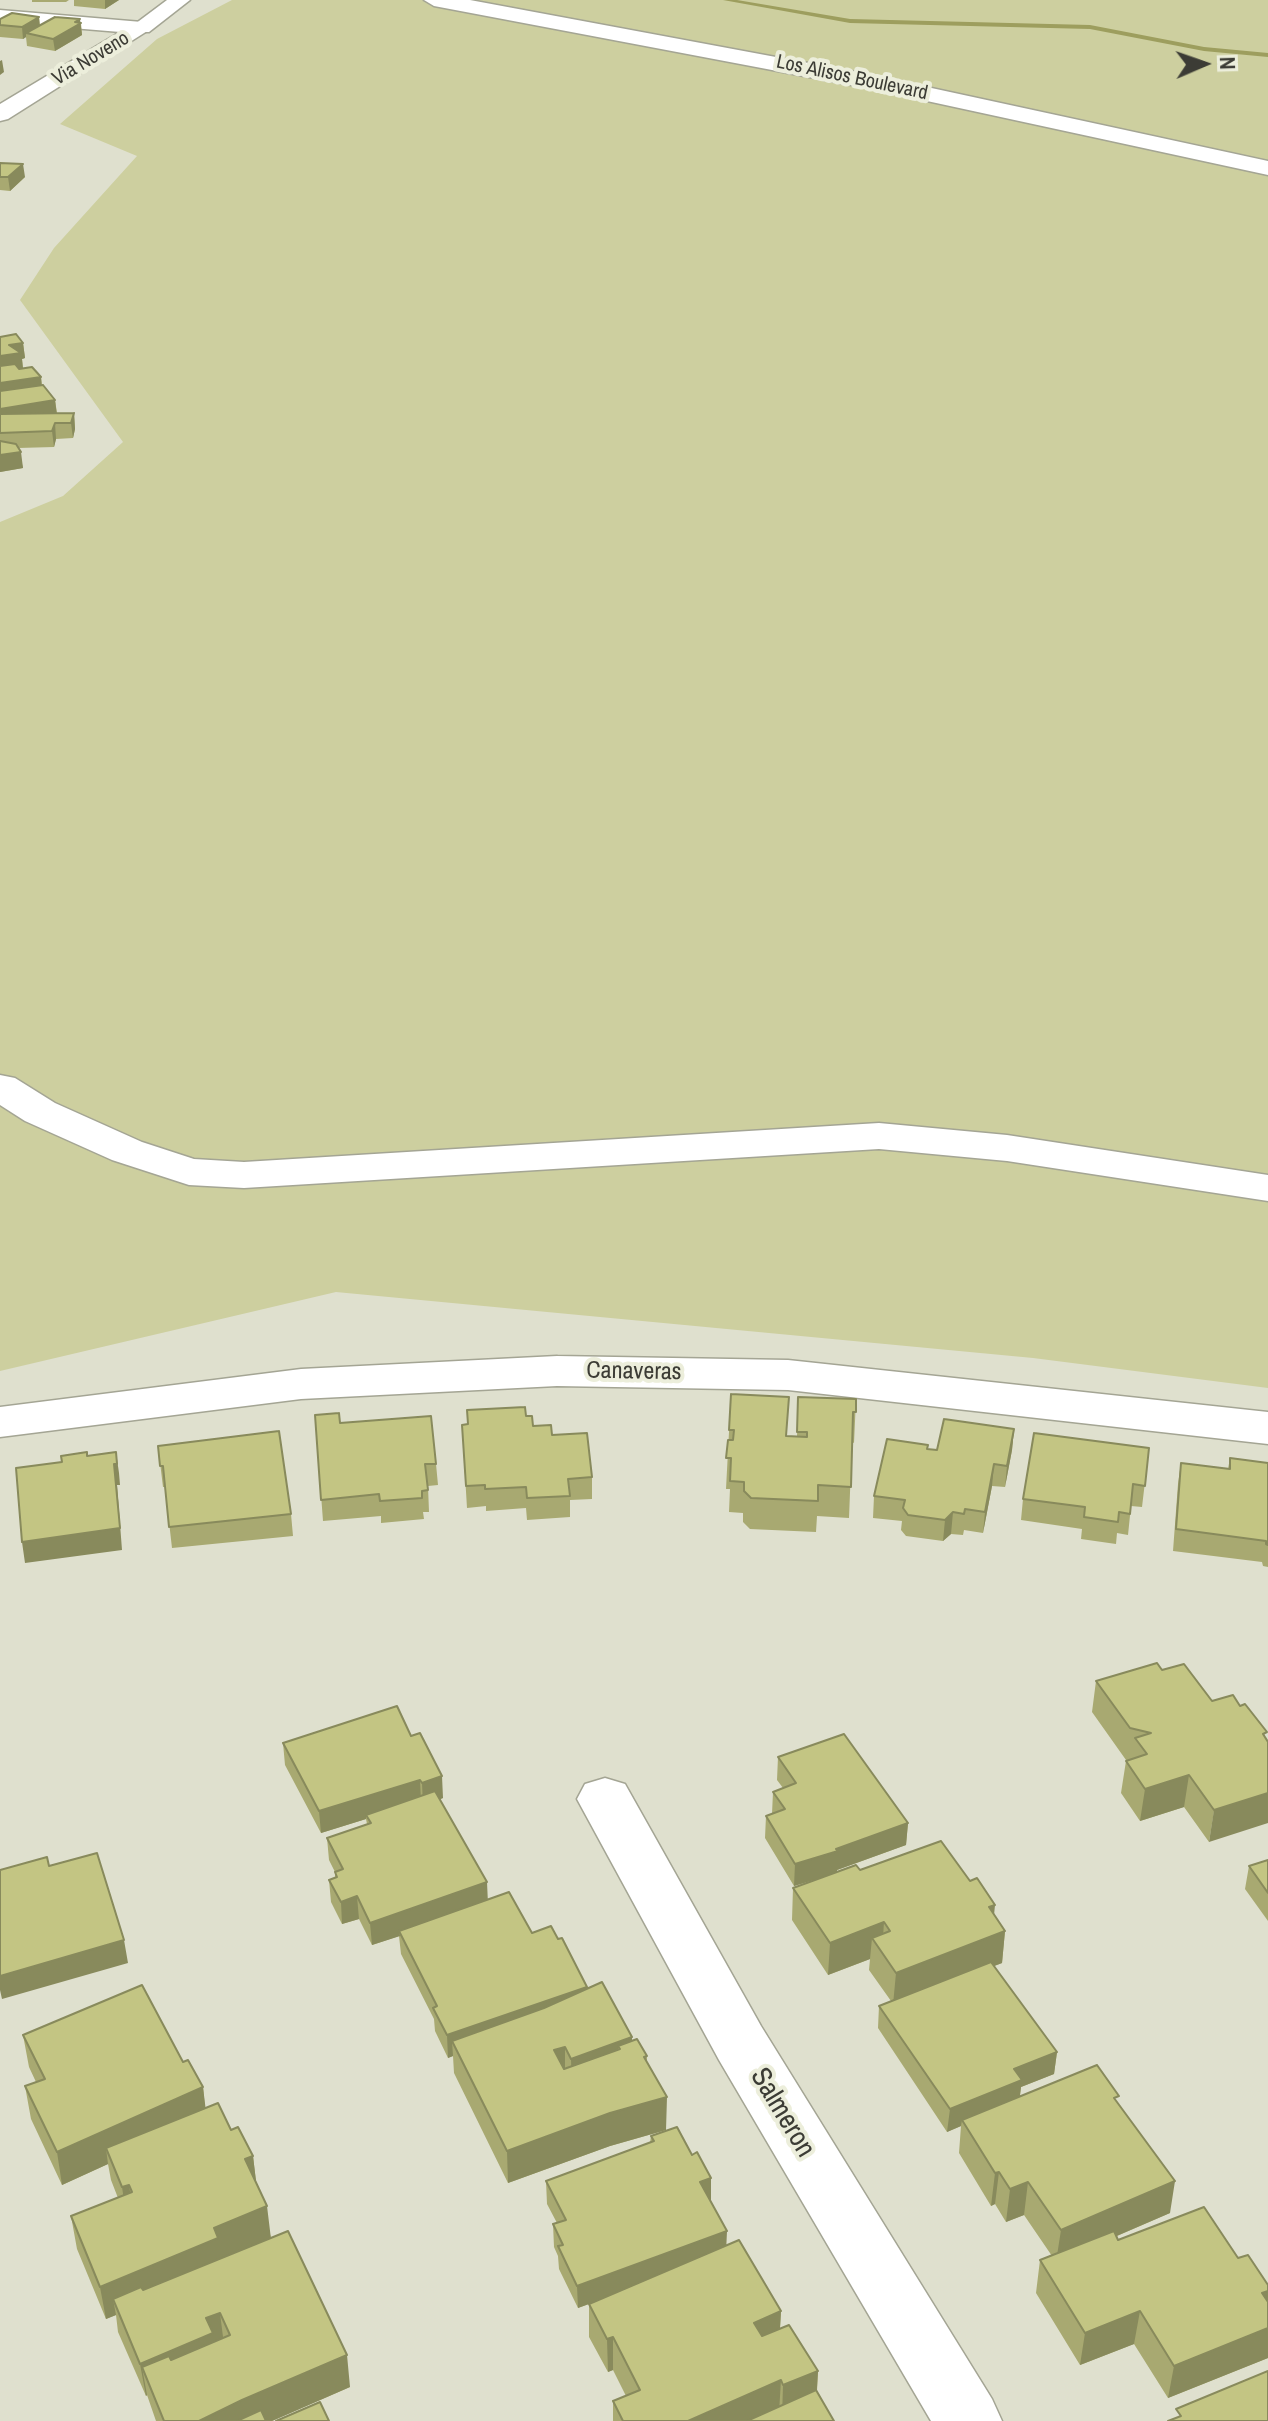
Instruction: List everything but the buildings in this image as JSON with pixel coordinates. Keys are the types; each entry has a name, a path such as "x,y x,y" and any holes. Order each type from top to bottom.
{"street":[{"name":"Via Noveno","path":"3,110 142,28 180,0"},
{"name":"Los Alisos Boulevard","path":"434,0 867,81 1268,168"},
{"name":"Los Alisos Boulevard","path":"505,0 978,89 1268,153"},
{"path":"0,16 142,28"},
{"path":"0,1087 40,1112 127,1151 189,1172 244,1175 879,1136 1007,1148 1268,1188"},
{"name":"Canaveras","path":"0,1422 301,1384 557,1371 788,1375 1268,1428"},
{"name":"Salmeron","path":"605,1799 740,2043 968,2421"}],"green space":[{"path":"232,0 1268,0 1268,1388 1033,1358 336,1292 0,1371 0,522 63,496 123,442 20,300 54,248 137,156 60,124 157,39"}],"waterway":[{"path":"726,0 850,21 1090,27 1204,49 1268,55"}]}
